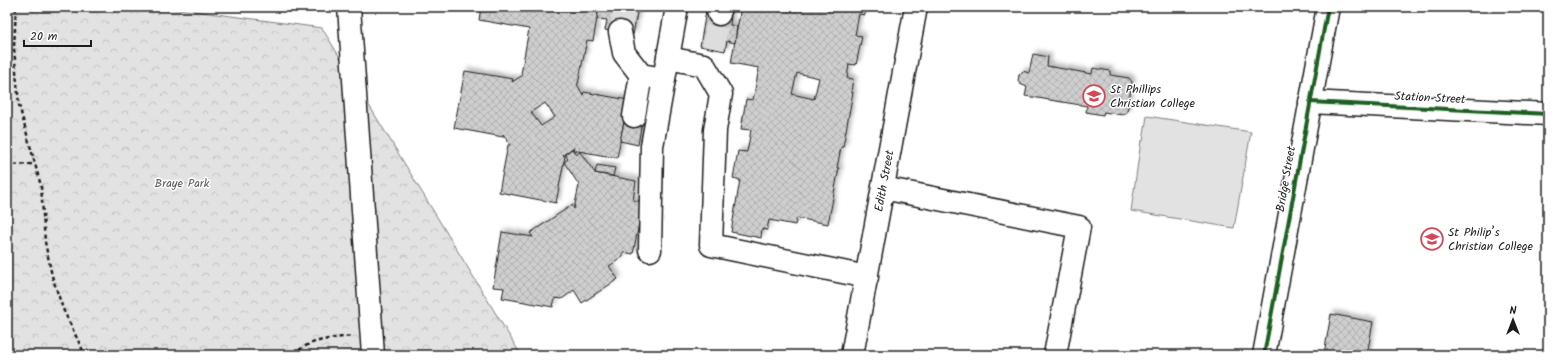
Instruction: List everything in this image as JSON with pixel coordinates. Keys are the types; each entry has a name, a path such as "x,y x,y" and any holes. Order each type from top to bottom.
{"street":[{"path":"349,7 373,355"},
{"path":"650,250 652,146 677,7"},
{"name":"Edith Street","path":"852,355 916,7"},
{"name":"Bridge Street","path":"1264,355 1328,7"},
{"path":"620,32 624,53 641,75 634,116"},
{"path":"641,75 708,57 721,94 715,130 711,245 867,277"},
{"name":"Station Street","path":"1310,102 1548,114"},
{"path":"883,188 1079,226 1055,355"}],"path":[{"path":"16,7 14,48 19,105 41,186 45,242 52,276 63,309 85,355"},
{"path":"7,165 35,164"},
{"path":"294,355 304,346 321,340 372,333"}],"green space":[{"name":"Braye Park","path":"7,7 163,7 322,28 521,355 7,355"},
{"path":"1147,116 1251,132 1234,228 1131,211 1141,141 1143,141"}],"building":[{"path":"481,7 599,7 593,41 587,40 577,84 583,95 584,92 628,100 617,158 573,150 574,147 563,155 565,156 556,203 499,192 508,145 510,145 503,134 503,137 454,128 465,71 513,79 512,82 523,75 521,74 529,29 479,20","holes":["545,103 555,117 541,126 531,112"]},
{"path":"599,7 638,7 633,35 605,30 607,20 597,19"},
{"path":"741,7 866,7 865,15 859,14 855,35 862,36 856,65 849,64 847,78 853,79 851,92 853,92 843,147 841,147 837,168 839,168 828,224 797,218 795,225 769,220 767,230 762,229 761,238 731,232 740,180 733,178 738,151 747,152 751,130 741,129 746,99 753,100 759,68 731,63","holes":["797,73 819,78 814,99 792,94"]},
{"path":"706,11 731,16 730,25 737,26 735,43 727,41 725,51 700,46"},
{"path":"1033,54 1048,57 1047,66 1092,74 1093,68 1110,71 1110,75 1129,78 1132,82 1127,112 1122,115 1104,112 1103,115 1086,112 1087,106 1025,96 1027,87 1020,84 1018,81 1019,75 1023,71 1029,73"},
{"path":"625,117 642,121 638,145 620,141"},
{"path":"572,149 576,155 580,152 595,173 636,181 633,200 643,202 633,254 623,252 623,257 609,266 618,279 582,303 574,290 562,299 555,298 553,307 502,298 504,288 493,287 502,232 533,237 530,233 572,205 574,209 579,185 564,162 568,159 565,154"},
{"path":"597,165 615,168 613,176 595,173"},
{"path":"1331,314 1373,322 1367,355 1324,354"}],"tunnel":[{"path":"620,32 625,7"},
{"path":"713,48 719,14"}],"cycle path":[{"path":"1264,355 1328,7"},
{"path":"1310,102 1548,114"}],"place":[{"name":"St Phillips Christian College","path":"1094,96"},
{"name":"St Philip’s Christian College","path":"1432,239"}]}
